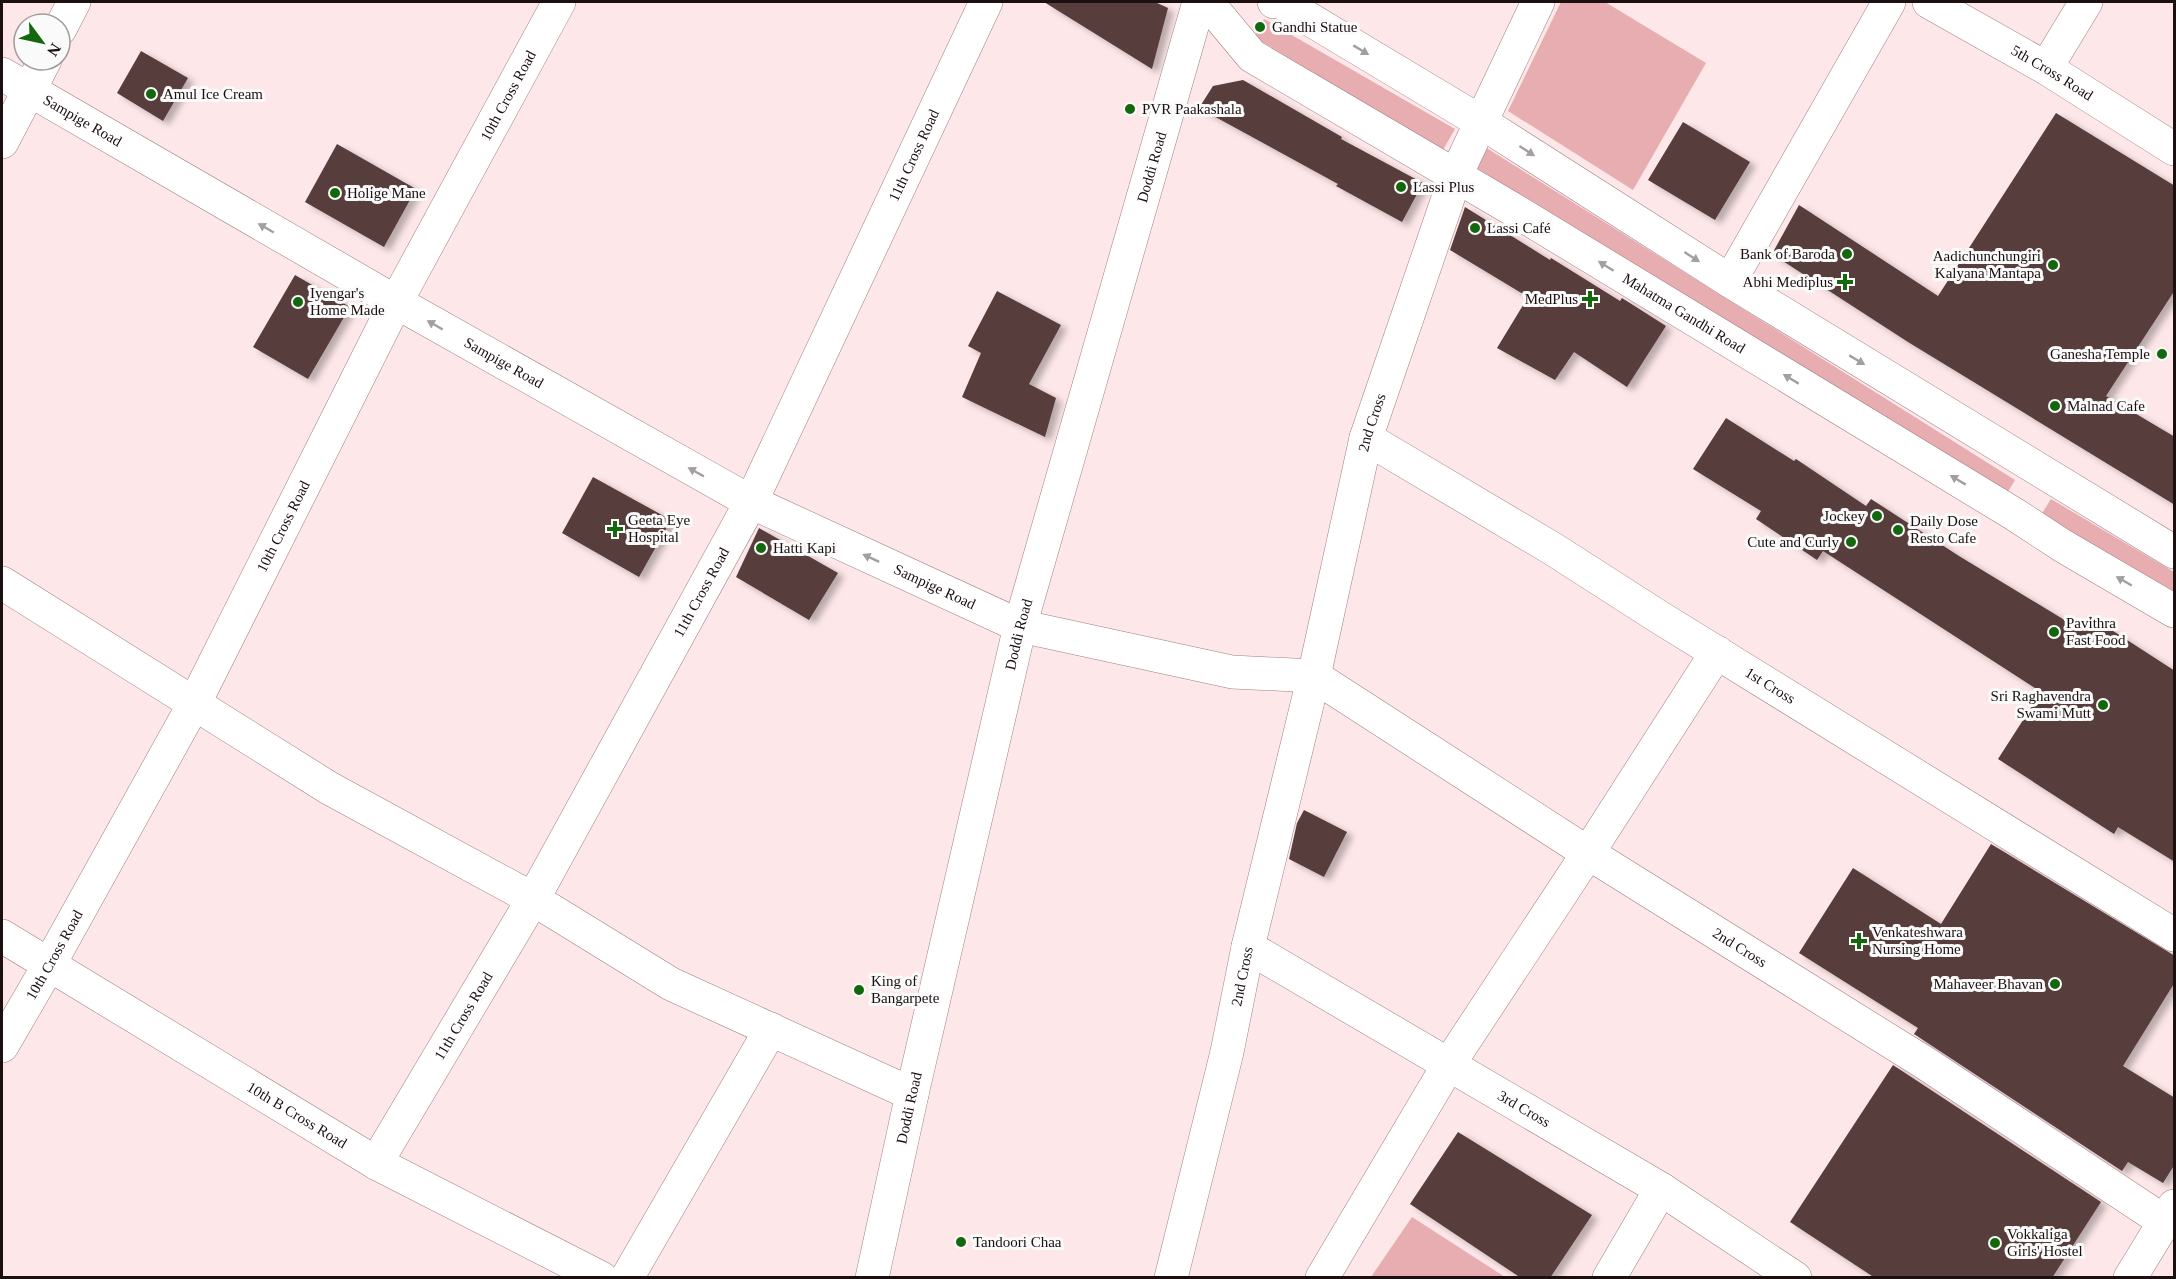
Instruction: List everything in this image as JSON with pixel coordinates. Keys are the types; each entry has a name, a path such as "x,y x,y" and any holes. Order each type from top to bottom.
{"street":[{"name":"10th Cross Road","path":"2,1046 194,704 396,302 559,2"},
{"name":"11th Cross Road","path":"376,1163 533,899 751,502 986,2"},
{"name":"Doddi Road","path":"872,1278 1020,626 1199,2"},
{"name":"Mahatma Gandhi Road","path":"1207,2 1252,56 1456,175 2063,546 2175,611"},
{"path":"1274,2 1281,2 1481,122 1730,281 2043,471 2172,543"},
{"name":"2nd Cross","path":"1171,1278 1227,1052 1248,946 1314,676 1365,438 1456,175 1538,2"},
{"path":"1730,281 1889,2"},
{"name":"5th Cross Road","path":"1929,2 2046,68 2175,149"},
{"path":"2046,68 2086,2"},
{"path":"2,142 39,72"},
{"name":"Sampige Road","path":"2,74 396,302 751,502 1020,626 1232,672 1314,676"},
{"name":"1st Cross","path":"1365,438 1553,549 2175,935"},
{"path":"2014,514 2043,471"},
{"path":"2,583 329,788 533,899 671,984 912,1094"},
{"path":"1322,1278 1449,1064 1717,652"},
{"name":"2nd Cross","path":"1314,676 1588,853 2170,1214"},
{"name":"10th B Cross Road","path":"2,936 376,1163 601,1278"},
{"name":"3rd Cross","path":"1248,946 1661,1189 1795,1278"},
{"path":"627,1278 771,1029"},
{"path":"1609,1278 1661,1189"},
{"path":"2130,1278 2170,1214"}],"shaded area":[{"path":"1561,2 1605,2 1706,63 1633,190 1508,111"},
{"path":"1264,19 1455,129 1443,150 1254,37"},
{"path":"1485,147 2015,480 2006,495 1475,167"},
{"path":"2051,499 2174,572 2174,593 2041,515"},
{"path":"1412,1217 1505,1277 1371,1277"}],"building":[{"path":"1044,2 1155,2 1168,8 1152,69"},
{"path":"141,51 188,78 163,121 117,93"},
{"path":"1243,80 1342,137 1341,139 1423,183 1402,222 1199,108 1213,86"},
{"path":"2056,113 2175,186 2175,290 2106,396 2175,437 2175,505 1908,342 1772,254 1799,205 1938,296"},
{"path":"1683,122 1750,162 1715,220 1648,180"},
{"path":"337,144 416,189 384,247 305,202"},
{"path":"1465,207 1550,260 1551,258 1620,301 1622,298 1666,326 1627,387 1574,352 1555,380 1497,348 1528,297 1450,250"},
{"path":"295,275 350,307 308,379 253,347"},
{"path":"997,291 1061,325 1029,384 1056,398 1045,437 962,397 981,353 968,346"},
{"path":"1726,418 1794,461 1796,459 1866,506 1871,499 2081,630 2090,616 2175,671 2175,862 2118,827 2114,834 1998,759 2041,692 1823,551 1817,560 1756,519 1761,511 1693,469"},
{"path":"593,477 671,520 639,577 562,533"},
{"path":"759,528 838,573 809,620 736,577"},
{"path":"1304,810 1347,832 1324,877 1289,859 1297,823"},
{"path":"1991,844 2175,956 2175,982 2123,1066 2175,1098 2175,1164 2163,1183 2128,1162 2122,1171 1914,1034 1918,1028 1799,953 1853,868 1941,924"},
{"path":"1893,1065 2101,1202 2052,1278 1875,1278 1790,1222"},
{"path":"1458,1132 1592,1215 1550,1278 1521,1278 1410,1204"}],"place":[{"name":"Gandhi Statue","path":"1260,27"},
{"name":"Amul Ice Cream","path":"151,94"},
{"name":"PVR Paakashala","path":"1130,109"},
{"name":"Lassi Plus","path":"1401,187"},
{"name":"Holige Mane","path":"335,193"},
{"name":"Lassi Café","path":"1475,228"},
{"name":"Bank of Baroda","path":"1847,254"},
{"name":"Aadichunchungiri Kalyana Mantapa","path":"2053,265"},
{"name":"Abhi Mediplus","path":"1845,282"},
{"name":"MedPlus","path":"1590,299"},
{"name":"Iyengar's Home Made","path":"298,302"},
{"name":"Ganesha Temple","path":"2162,354"},
{"name":"Malnad Cafe","path":"2055,406"},
{"name":"Jockey","path":"1877,516"},
{"name":"Geeta Eye Hospital","path":"615,529"},
{"name":"Daily Dose Resto Cafe","path":"1898,530"},
{"name":"Cute and Curly","path":"1851,542"},
{"name":"Hatti Kapi","path":"761,548"},
{"name":"Pavithra Fast Food","path":"2054,632"},
{"name":"Sri Raghavendra Swami Mutt","path":"2103,705"},
{"name":"Venkateshwara Nursing Home","path":"1859,941"},
{"name":"Mahaveer Bhavan","path":"2055,984"},
{"name":"King of Bangarpete","path":"859,990"},
{"name":"Tandoori Chaa","path":"961,1242"},
{"name":"Vokkaliga Girls' Hostel","path":"1995,1243"}]}
